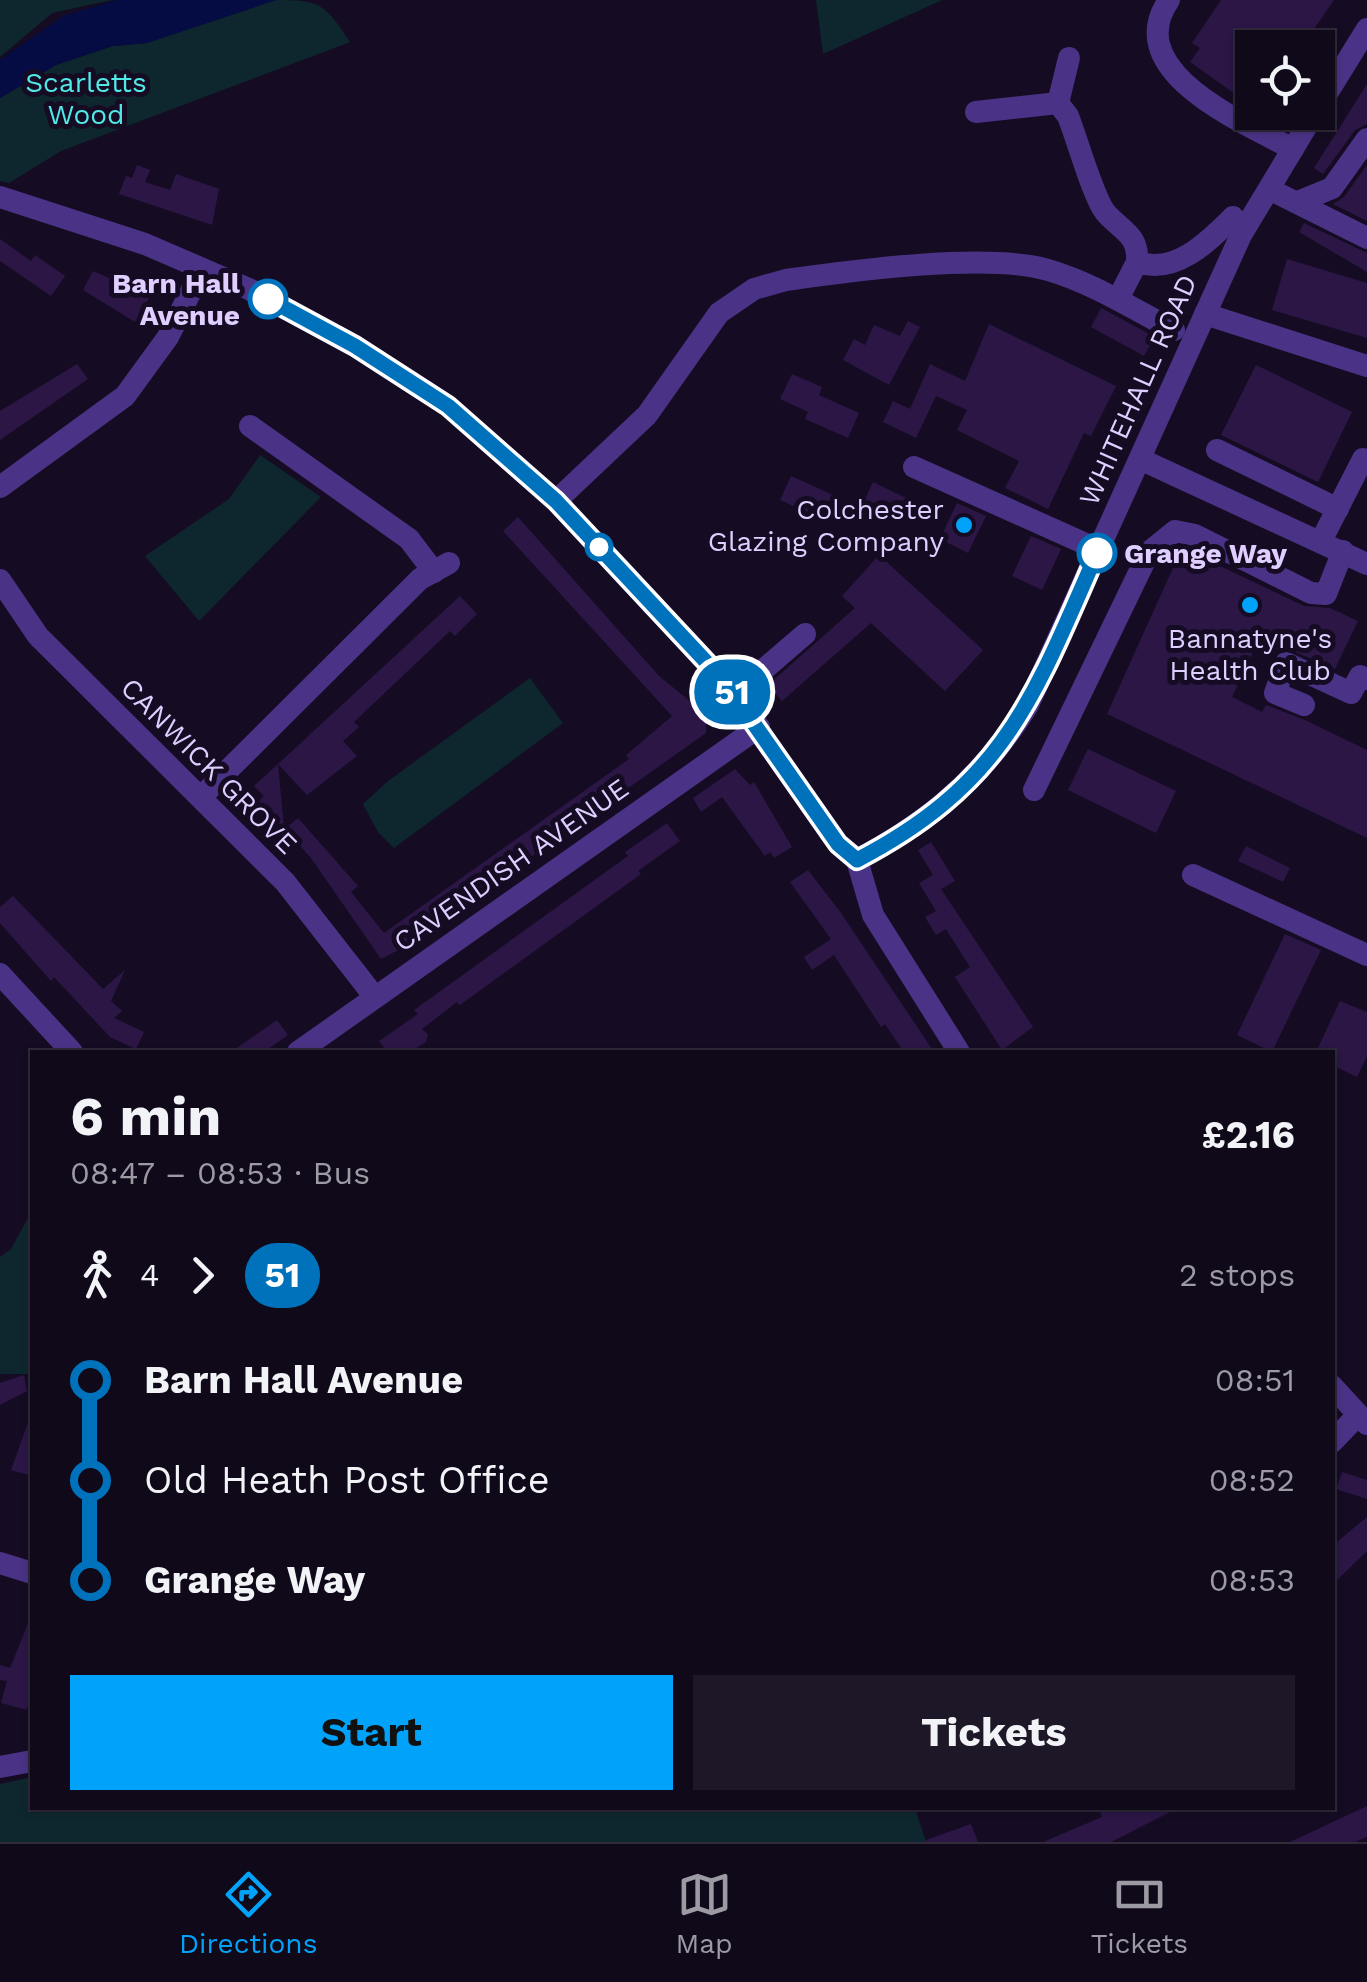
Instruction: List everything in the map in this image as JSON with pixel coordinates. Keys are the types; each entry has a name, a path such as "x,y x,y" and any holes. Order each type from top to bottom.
{"street":[{"path":"1156,6 1154,32 1161,56 1178,79 1293,150"},
{"name":"WHITEHALL ROAD","path":"1335,80 1367,29"},
{"path":"1058,104 1069,58"},
{"path":"976,112 1058,104"},
{"path":"1058,104 1068,116 1105,212 1131,234 1138,248 1137,262 1118,299"},
{"name":"WHITEHALL ROAD","path":"857,860 934,816 1011,732 1051,657 1255,206 1271,190 1304,130"},
{"path":"1298,202 1332,188 1367,139"},
{"path":"1271,190 1367,238"},
{"path":"0,197 144,244 340,338 432,396 556,501 734,695 838,844 857,860 873,915 952,1050"},
{"path":"1137,262 1156,268 1176,264 1232,216"},
{"path":"556,501 648,415 719,313 754,290 820,276 1011,263 1048,270 1118,299 1174,330"},
{"path":"0,487 125,396 168,337 202,269"},
{"path":"1204,314 1367,366"},
{"path":"202,796 420,579 442,568 409,539 250,426"},
{"path":"1217,450 1338,509"},
{"path":"1321,541 1363,458"},
{"path":"1142,460 1367,564"},
{"path":"914,467 1099,550"},
{"path":"1034,790 1130,590 1161,538 1175,531 1196,535 1311,593 1326,594 1344,552"},
{"name":"CANWICK GROVE","path":"0,580 38,636 285,882 374,996"},
{"path":"734,695 805,634"},
{"path":"1304,705 1275,693 1286,663 1351,693 1365,671"},
{"name":"CAVENDISH AVENUE","path":"301,1050 604,840 759,727"},
{"path":"1193,875 1367,955"},
{"path":"0,974 70,1050"},
{"path":"1335,1389 1362,1420 1335,1440"},
{"path":"0,1563 30,1572"},
{"path":"0,1768 30,1761"}],"green space":[{"name":"Scarletts Wood","path":"0,0 112,0 52,13 0,57"},
{"name":"Scarletts Wood","path":"276,0 313,3 334,19 350,42 61,151 9,183 0,181 0,98 56,65 113,46 147,43"},
{"path":"816,0 942,0 823,54"},
{"path":"260,455 321,497 199,621 145,556 229,499"},
{"path":"530,678 563,723 394,848 378,832 363,804 388,781"},
{"path":"29,1216 30,1374 0,1374 0,1257 11,1249"},
{"path":"30,1777 30,1810 916,1810 926,1842 0,1842 0,1784"}],"shaded area":[{"path":"117,0 276,0 147,43 113,46 56,65 0,98 0,60 63,16"}],"building":[{"path":"1221,0 1334,0 1313,30 1235,30 1235,94 1190,62 1200,48 1192,43"},
{"path":"1367,84 1367,124 1355,130 1323,174 1314,168"},
{"path":"137,165 150,170 145,182 170,190 176,174 219,189 212,225 119,194 126,176 132,178"},
{"path":"1367,165 1367,221 1333,204 1344,197"},
{"path":"1304,223 1367,253 1367,272 1299,232"},
{"path":"0,239 31,261 35,255 65,276 51,296 0,261"},
{"path":"1287,259 1367,283 1367,338 1272,310"},
{"path":"93,271 150,296 135,322 83,290"},
{"path":"1101,308 1155,337 1144,356 1091,327"},
{"path":"908,321 920,327 889,385 843,360 854,339 865,345 874,325 900,336"},
{"path":"989,324 1116,386 1091,436 1084,433 1048,509 1005,488 1019,461 957,430 967,410 936,396 916,438 883,422 893,401 910,409 930,364 965,381"},
{"path":"77,364 88,379 0,440 0,411"},
{"path":"1256,365 1352,412 1318,482 1221,435"},
{"path":"792,374 822,387 819,395 859,413 848,438 805,419 808,412 780,399"},
{"path":"791,476 833,495 822,519 780,500"},
{"path":"873,482 906,498 896,518 863,503"},
{"name":"Colchester Glazing Company","path":"957,503 986,516 968,553 940,539"},
{"path":"518,517 659,676 691,702 706,723 706,733 404,947 381,959 311,858 285,829 298,818 358,886 351,892 384,933 629,759 626,755 672,716 503,531"},
{"path":"1031,536 1061,549 1042,590 1012,576"},
{"path":"1182,548 1304,606 1330,608 1358,621 1335,669 1260,637 1232,697 1262,712 1266,705 1305,720 1367,750 1367,838 1107,714"},
{"path":"879,555 983,650 945,691 871,623 782,701 768,685 855,608 842,596"},
{"path":"460,596 477,614 455,636 450,631 354,722 359,727 343,741 357,756 307,795 278,764"},
{"path":"1088,749 1176,791 1156,833 1068,790"},
{"path":"278,764 284,828 256,804 264,796 254,786"},
{"path":"735,769 750,785 754,782 792,847 774,858 770,852 765,856 722,797 701,812 693,798"},
{"path":"667,823 680,841 638,871 641,874 422,1029 428,1034 426,1042 413,1050 386,1050 379,1041 418,1014 414,1010 628,856 625,852"},
{"path":"931,842 955,881 941,889 1033,1027 1002,1050 955,977 970,967 946,929 936,935 925,917 936,911 919,883 933,875 918,850"},
{"path":"1246,846 1290,868 1283,882 1238,861"},
{"path":"808,870 933,1050 903,1050 885,1024 881,1027 834,955 812,970 804,957 831,939 790,882"},
{"path":"13,896 103,989 125,970 111,1001 122,1011 114,1018 144,1032 136,1049 110,1037 54,977 51,981 0,923 0,907"},
{"path":"1285,934 1321,950 1273,1050 1237,1035"},
{"path":"1340,1001 1367,1012 1367,1056 1357,1077 1335,1066 1335,1050 1317,1050"},
{"path":"277,1020 288,1035 267,1050 234,1050"},
{"path":"24,1375 27,1391 0,1405 0,1383"},
{"path":"29,1420 30,1420 30,1475 11,1470"},
{"path":"1342,1472 1367,1480 1367,1499 1336,1489"},
{"path":"1367,1517 1367,1551 1335,1582 1335,1544"},
{"path":"30,1621 27,1710 1,1703 7,1681 0,1680 0,1665 10,1668"},
{"path":"1367,1806 1367,1837 1355,1842 1290,1842"},
{"path":"1174,1810 1111,1842 1043,1842 1102,1817 1100,1811"},
{"path":"971,1824 978,1842 926,1842 926,1840"}],"bus line":[{"name":"51","path":"268,299 355,346 448,406 556,501 724,681 838,844 857,860 934,816 984,767 1028,706 1097,553"}],"place":[{"name":"Barn Hall Avenue","path":"268,299"},
{"name":"Colchester Glazing Company","path":"964,525"},
{"name":"Grange Way","path":"1097,553"},
{"name":"Bannatyne's Health Club","path":"1250,605"}]}
